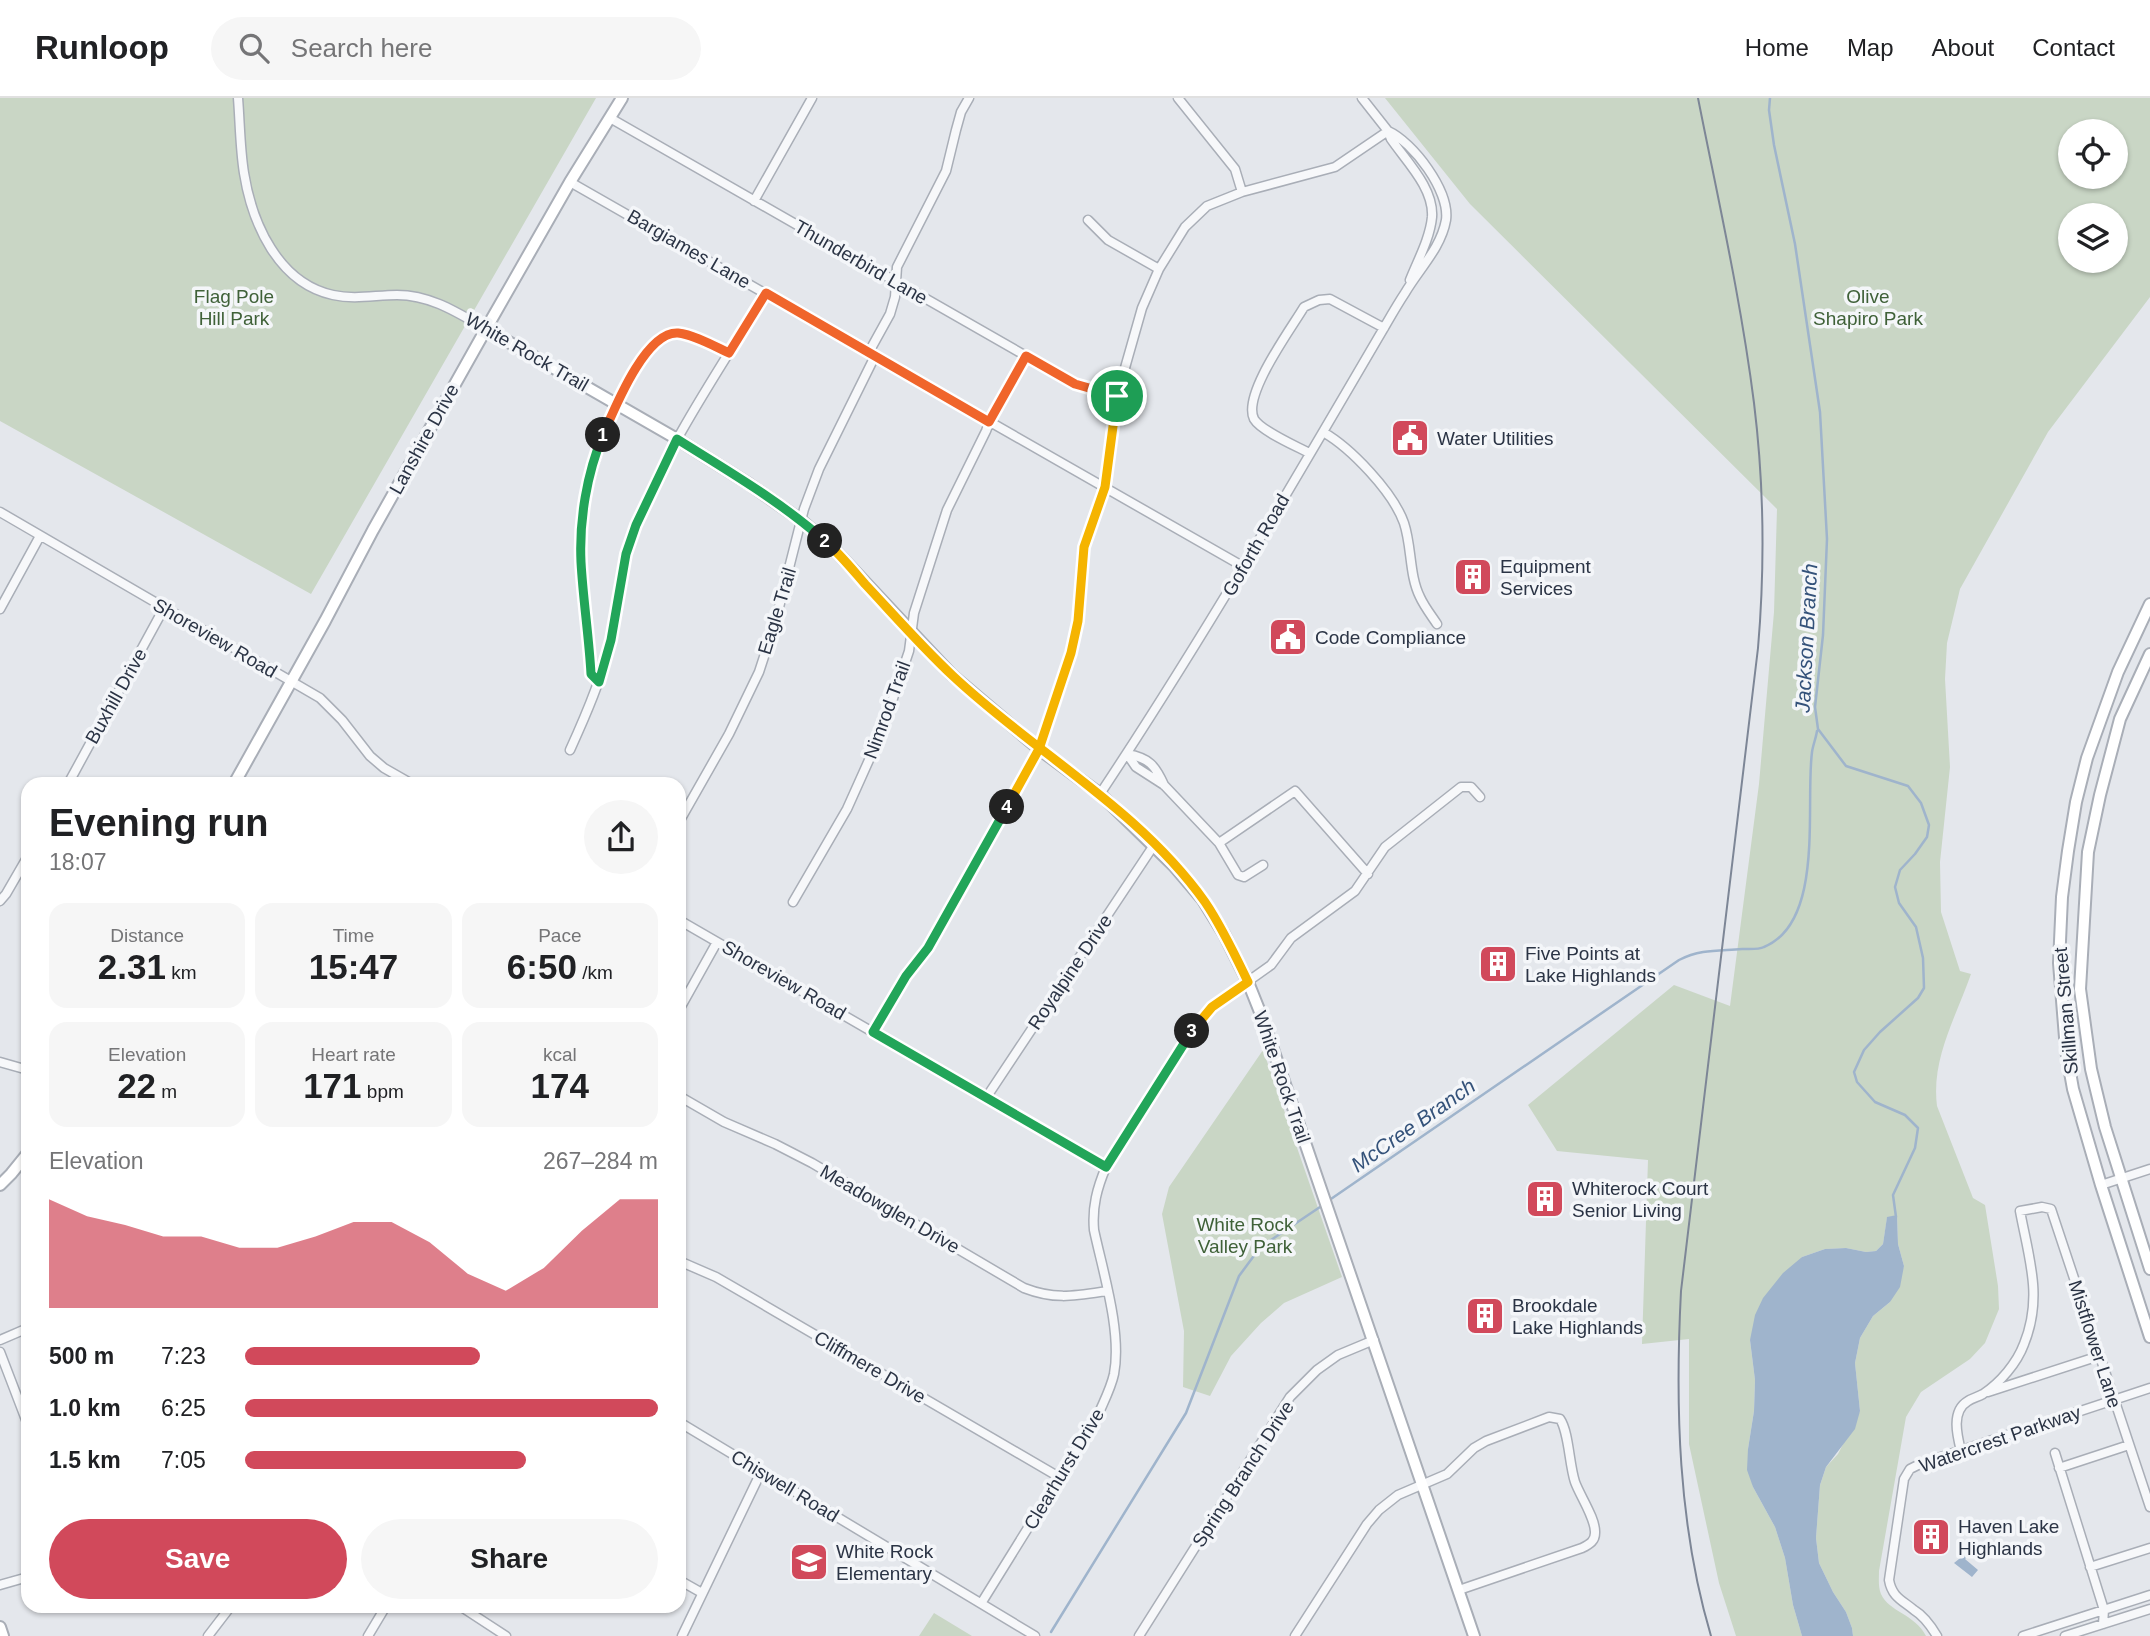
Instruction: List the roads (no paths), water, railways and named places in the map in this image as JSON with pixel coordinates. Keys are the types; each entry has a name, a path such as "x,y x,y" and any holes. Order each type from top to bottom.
{"street":[{"name":"White Rock Trail","path":"239,98 243,170 252,207 269,245 296,278 334,296 351,298 397,295 428,299 451,309 677,439 749,484 802,521 832,547 952,676 1039,749 1100,794 1154,845 1203,900 1248,982 1266,1028 1474,1636"},
{"name":"Lanshire Drive","path":"237,777 486,329 570,182 622,98"},
{"path":"754,201 812,98"},
{"name":"Eagle Trail","path":"686,810 729,734 759,672 775,623 804,509 819,468 890,314 895,297 897,267 946,171 961,112 969,98"},
{"path":"1178,98 1235,169 1242,192"},
{"name":"Goforth Road","path":"1362,98 1421,181 1432,210 1428,233 1405,292"},
{"name":"Thunderbird Lane","path":"610,118 1075,384 1117,396"},
{"path":"873,1032 906,976 928,948 1039,749 1071,653 1078,621 1084,547 1105,487 1117,396 1142,308 1159,269 1185,227 1196,215 1215,202 1335,167 1388,131"},
{"name":"Goforth Road","path":"1100,794 1244,567 1309,453 1443,232 1446,208 1438,184 1398,135 1388,131"},
{"name":"Bargiames Lane","path":"570,182 1244,567"},
{"path":"1088,220 1108,240 1159,269"},
{"path":"570,750 599,682 611,640 626,554 636,525 677,439 766,293"},
{"path":"1309,453 1261,426 1254,419 1252,402 1259,381 1304,307 1311,302 1330,299 1384,328"},
{"path":"599,682 591,674 581,560 590,477 600,442 646,350 661,339 676,333 729,353"},
{"name":"Nimrod Trail","path":"793,902 847,808 882,732 909,651 914,613 947,510 989,422 1026,356"},
{"path":"1323,432 1353,454 1398,510 1404,524 1418,594 1437,624"},
{"name":"Shoreview Road","path":"0,512 320,698 342,720 370,756 400,777"},
{"path":"0,609 40,536"},
{"name":"Skillman Street","path":"2150,604 2118,673 2087,758 2068,851 2062,897 2059,963 2066,1050 2073,1089 2150,1337"},
{"name":"Buxhill Drive","path":"72,777 164,608"},
{"name":"Skillman Street","path":"2150,654 2120,719 2088,852 2080,989 2084,1030 2094,1081 2121,1179 2150,1269"},
{"path":"2104,715 2120,719"},
{"path":"1127,754 1143,757 1157,769 1164,785 1219,843 1238,875 1244,877 1263,865"},
{"name":"Clearhurst Drive","path":"982,1602 1098,1415 1114,1373 1116,1338 1093,1214 1098,1186 1106,1167 1212,1007 1271,965 1291,938 1355,891 1385,847 1461,787 1471,787 1480,797"},
{"path":"1219,843 1296,790 1368,874"},
{"name":"Royalpine Drive","path":"986,1098 1154,845"},
{"path":"0,901 21,868"},
{"name":"Shoreview Road","path":"686,924 1106,1167"},
{"path":"2061,934 2082,936"},
{"path":"686,997 717,942"},
{"path":"0,1062 21,1068"},
{"name":"Meadowglen Drive","path":"686,1100 724,1122 812,1163 1024,1288 1052,1297 1107,1291"},
{"path":"0,1185 21,1162"},
{"path":"2101,1185 2150,1169"},
{"name":"Mistflower Lane","path":"1983,1394 2013,1365 2024,1345 2034,1309 2034,1284 2020,1210 2042,1207 2051,1209 2150,1507"},
{"name":"Cliffmere Drive","path":"686,1264 716,1278 1059,1477"},
{"path":"0,1340 21,1331"},
{"name":"Spring Branch Drive","path":"1139,1636 1290,1397 1317,1370 1338,1355 1374,1340"},
{"path":"0,1352 21,1407"},
{"path":"1961,1451 1955,1427 1966,1402 2099,1356"},
{"name":"Watercrest Parkway","path":"1937,1636 1916,1611 1895,1596 1890,1589 1889,1580 1906,1474 1914,1466 2150,1388"},
{"path":"1296,1636 1367,1524 1379,1510 1398,1496 1447,1474 1474,1448 1493,1437 1549,1417 1560,1419 1565,1427 1575,1481 1595,1527 1591,1544 1459,1590"},
{"name":"Chiswell Road","path":"686,1426 1035,1636"},
{"path":"2059,1468 2129,1445"},
{"path":"2055,1453 2104,1610 2103,1624"},
{"path":"682,1636 761,1472"},
{"path":"2090,1567 2150,1548"},
{"path":"0,1585 21,1579"},
{"path":"686,1584 702,1593"},
{"path":"2023,1636 2038,1634 2150,1595"},
{"path":"2066,1636 2150,1609"},
{"path":"208,1636 226,1613"},
{"path":"368,1636 382,1613"},
{"path":"471,1613 506,1636"},
{"path":"0,1627 3,1636"}],"water":[{"path":"1897,1215 1898,1244 1904,1266 1900,1287 1890,1302 1873,1316 1860,1338 1855,1363 1860,1411 1855,1429 1826,1467 1820,1485 1816,1538 1819,1563 1846,1612 1853,1636 1802,1636 1793,1605 1785,1558 1775,1527 1753,1487 1747,1470 1754,1411 1755,1380 1750,1340 1755,1315 1763,1298 1783,1273 1802,1257 1825,1249 1876,1251 1883,1244 1887,1217"},
{"path":"1964,1555 1978,1570 1972,1577 1954,1563"}],"waterway":[{"name":"Jackson Branch","path":"1770,98 1774,145 1795,244 1820,412 1827,539 1823,635 1815,707 1818,729 1846,766 1908,786 1921,803 1929,825 1927,837 1900,870 1895,887 1899,903 1916,927 1923,958 1924,988 1918,998 1864,1050 1854,1072 1857,1082 1875,1102 1905,1115 1918,1128 1915,1148 1893,1195 1896,1217"},
{"name":"McCree Branch","path":"1328,1201 1679,960 1702,952 1762,948 1783,934 1796,913 1804,888 1810,830 1810,775 1817,731"},
{"name":"McCree Branch","path":"1051,1632 1186,1413 1239,1276 1256,1253 1271,1240 1323,1205"}],"tram line":[{"path":"1698,98 1749,364 1760,464 1762,525 1758,648 1681,1291 1679,1334 1679,1421 1685,1508 1700,1594 1711,1636"}],"place":[{"name":"Water Utilities","path":"1410,438"},
{"name":"Equipment Services","path":"1473,577"},
{"name":"Code Compliance","path":"1288,637"},
{"name":"Five Points at Lake Highlands","path":"1498,964"},
{"name":"Whiterock Court Senior Living","path":"1545,1199"},
{"name":"Brookdale Lake Highlands","path":"1485,1316"},
{"name":"Haven Lake Highlands","path":"1931,1537"},
{"name":"White Rock Elementary","path":"809,1562"}],"park label":[{"name":"Flag Pole Hill Park","path":"234,307"},
{"name":"Olive Shapiro Park","path":"1868,307"},
{"name":"White Rock Valley Park","path":"1245,1235"}]}
